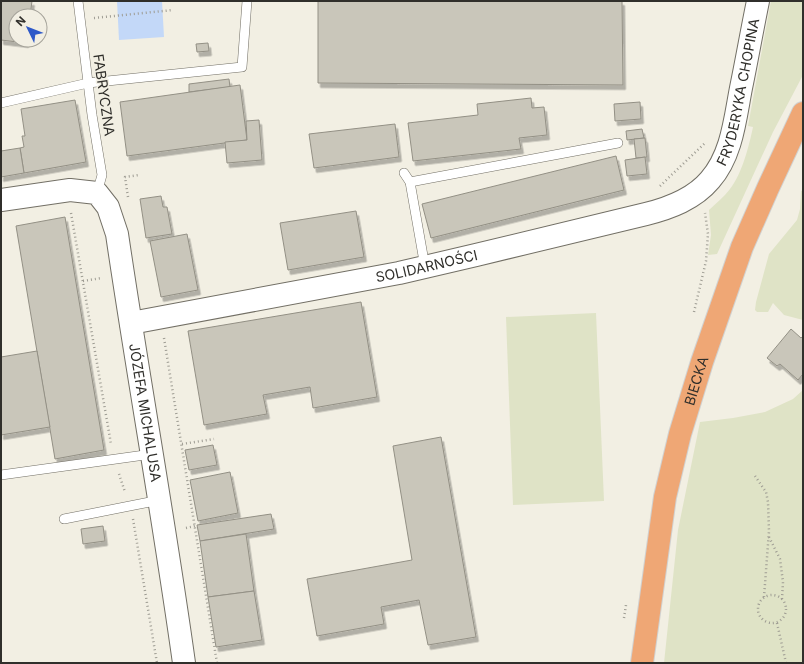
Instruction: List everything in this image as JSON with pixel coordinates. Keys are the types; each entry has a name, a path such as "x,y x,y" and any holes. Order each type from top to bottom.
{"main road":[{"name":"BIECKA","path":"642,663 665,497 680,434 702,362 742,247 803,113"}],"street":[{"name":"FRYDERYKA CHOPINA","path":"711,180 726,153 732,134 758,1"},
{"name":"SOLIDARNOŚCI","path":"131,323 292,294 426,267 666,209 691,196 711,180"},
{"path":"1,200 70,190 97,193"},
{"name":"JÓZEFA MICHALUSA","path":"97,193 108,207 117,234 143,406 153,454 184,663"}],"lane":[{"name":"FABRYCZNA","path":"78,1 88,83 102,175 97,193"},
{"path":"1,103 88,83 242,68 247,1"},
{"path":"410,182 618,143"},
{"path":"404,173 410,182 426,267"},
{"path":"1,475 153,454"},
{"path":"64,519 160,500"}],"path":[{"path":"105,17 173,10"},
{"path":"655,192 706,142"},
{"path":"130,176 139,175"},
{"path":"64,214 72,213 113,459 131,505 157,663"},
{"path":"83,282 123,274"},
{"path":"160,318 217,663"},
{"path":"182,444 214,438"},
{"path":"755,476 766,492 768,502 769,535 764,597"},
{"path":"769,535 780,559 783,582 782,599"},
{"path":"773,594 782,599 786,606 785,615 776,623 766,622 760,617 758,610 759,603 764,597 773,594"},
{"path":"776,623 786,663"}],"green space":[{"path":"771,1 803,1 803,75 773,132 717,254 708,255 711,235 709,210 725,195 738,176 753,127 748,126"},
{"path":"803,190 803,320 784,315 773,303 768,312 757,312 755,310 756,302 769,254 797,220 800,209 801,191"},
{"path":"596,313 604,501 513,505 506,317"},
{"path":"803,390 803,663 664,663 678,530 700,422 765,412 793,399"}],"water":[{"path":"117,1 162,1 164,37 119,40"}],"building":[{"path":"1,1 32,1 31,8 8,8 8,41 1,40"},
{"path":"318,1 622,1 623,85 318,83"},
{"path":"208,43 209,51 197,52 196,44"},
{"path":"229,79 230,87 189,92 189,84"},
{"path":"240,85 247,140 127,156 120,102"},
{"path":"531,98 532,108 544,107 547,135 519,138 521,149 413,161 408,123 478,115 477,104"},
{"path":"75,100 86,162 24,173 20,148 24,147 22,136 25,136 21,109"},
{"path":"640,102 641,119 615,121 614,104"},
{"path":"259,120 262,160 227,163 225,142 247,140 246,121"},
{"path":"395,124 399,157 314,168 309,134"},
{"path":"642,129 644,138 627,140 626,131"},
{"path":"645,138 647,157 636,158 634,139"},
{"path":"20,148 24,173 1,177 1,151"},
{"path":"616,156 624,190 431,238 422,204"},
{"path":"645,157 647,174 627,176 625,160"},
{"path":"161,196 163,207 167,207 172,234 146,238 140,199"},
{"path":"356,211 364,257 288,270 280,223"},
{"path":"65,217 104,450 55,459 16,226"},
{"path":"187,234 198,290 161,297 150,241"},
{"path":"361,302 377,397 313,408 310,387 263,395 267,414 204,425 188,331"},
{"path":"791,329 801,338 803,336 803,374 798,380 780,364 777,366 767,358"},
{"path":"37,351 50,427 1,435 1,357"},
{"path":"441,437 476,637 428,645 419,600 381,607 384,624 317,636 307,579 412,560 393,446"},
{"path":"213,445 217,465 189,470 185,450"},
{"path":"230,472 238,513 198,521 190,480"},
{"path":"271,514 274,529 200,541 197,525"},
{"path":"103,526 105,541 83,544 81,529"},
{"path":"246,534 254,591 208,597 200,541"},
{"path":"254,591 262,640 216,647 208,597"}]}
